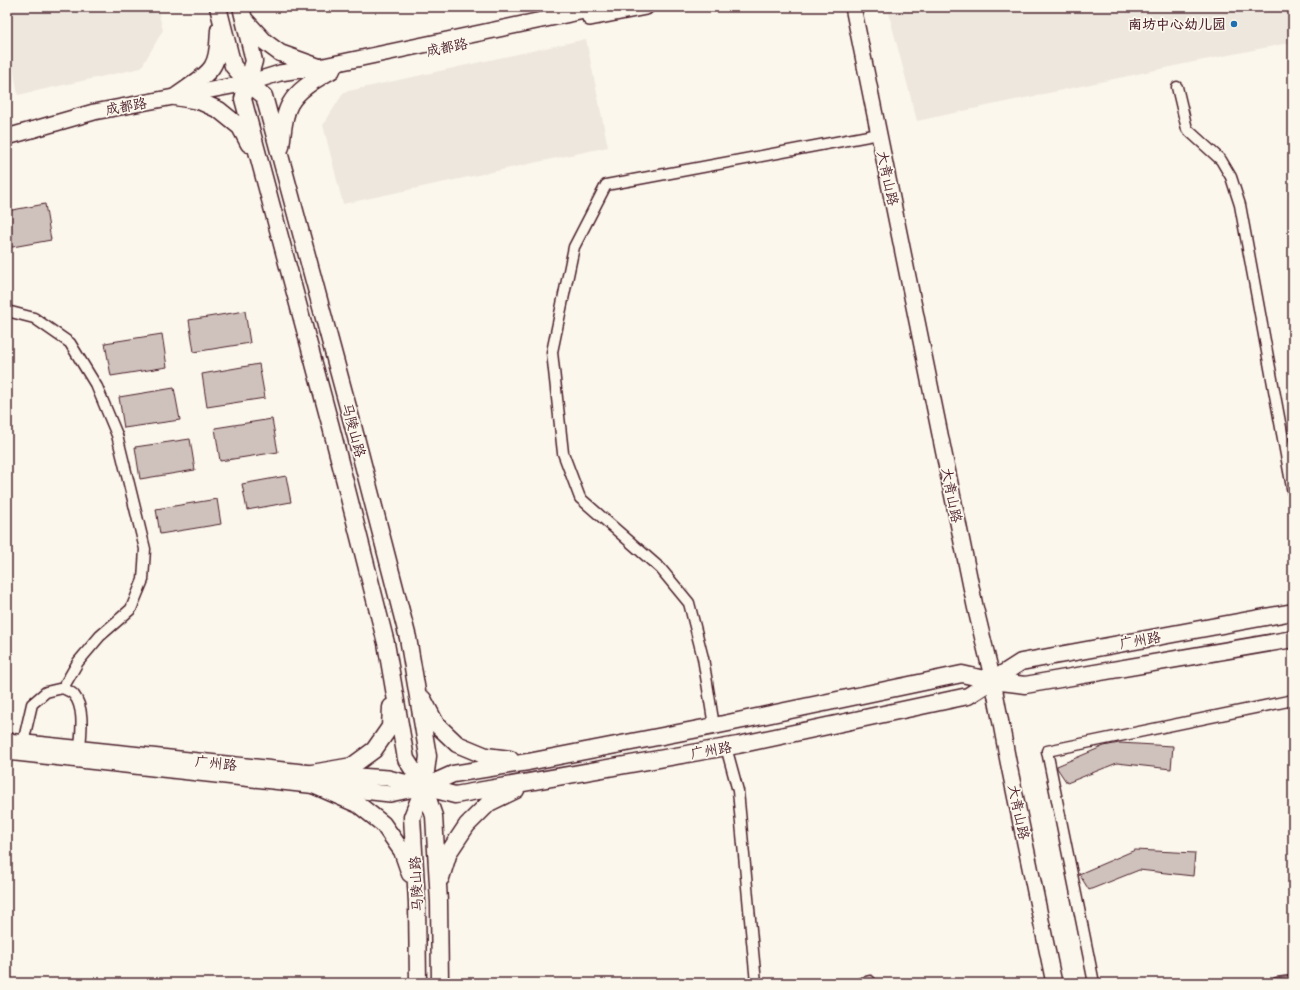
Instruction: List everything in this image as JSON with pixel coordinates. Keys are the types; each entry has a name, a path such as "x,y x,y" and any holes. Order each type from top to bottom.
{"main road":[{"path":"175,97 197,82 212,67 218,50 219,11"},
{"name":"马陵山路","path":"219,11 233,66 248,83 264,96 406,630 428,756 424,787 412,817 417,894 418,983"},
{"path":"242,13 265,42 280,54 325,68"},
{"name":"马陵山路","path":"242,13 254,61 243,99 331,427 386,643 406,759 424,787 434,816 438,889 440,983"},
{"path":"280,156 284,125 290,104 304,87 325,68"},
{"path":"175,97 199,101 219,110 240,127 260,166"},
{"name":"广州路","path":"424,787 455,795 726,747 968,696 1021,662 1293,612"},
{"name":"广州路","path":"424,787 453,774 528,762 714,726 962,674 993,681 1025,685 1293,639"},
{"path":"313,779 352,766 374,750 390,727 393,682"},
{"path":"416,685 436,724 457,744 486,756 528,762"},
{"path":"313,779 359,805 383,824 402,851 417,894"},
{"path":"438,889 449,852 467,825 489,804 532,782"}],"street":[{"name":"成都路","path":"7,136 94,112 248,83 284,81 325,68 603,7"},
{"name":"成都路","path":"325,68 646,7"},
{"name":"大青山路","path":"853,7 975,606 993,681 1054,983"},
{"path":"1177,87 1187,128 1221,160 1230,177 1240,204 1293,493"},
{"path":"714,726 703,658 689,603 661,569 580,498 562,453 552,352 574,247 606,184 879,134"},
{"path":"7,311 34,318 70,343 97,387 116,435 145,549 144,580 131,609 100,636 78,662 63,688"},
{"path":"23,743 32,704 46,692 63,688 74,695 81,713 82,729 80,749"},
{"path":"1094,983 1047,751 1293,700"},
{"name":"广州路","path":"7,741 313,779"},
{"path":"726,747 738,791 756,983"},
{"name":"广州路","path":"7,752 313,779 388,778 424,787"},
{"path":"862,983 870,981 870,983"},
{"path":"1277,983 1293,981"}],"shaded area":[{"path":"7,7 157,7 163,30 141,68 18,95 7,34"},
{"path":"891,7 1293,7 1293,42 917,121 888,11"},
{"path":"586,39 608,147 343,204 323,125 344,92"}],"building":[{"path":"45,204 51,240 7,248 7,211"},
{"path":"245,311 250,343 194,352 189,320"},
{"path":"162,334 167,367 111,376 105,343"},
{"path":"259,364 265,398 207,407 202,374"},
{"path":"174,388 180,420 124,428 119,397"},
{"path":"272,419 278,452 220,461 215,428"},
{"path":"190,439 195,470 140,479 135,447"},
{"path":"286,476 291,502 247,510 242,484"},
{"path":"217,499 221,524 160,534 156,509"},
{"path":"1119,743 1173,746 1171,769 1117,763 1067,783 1057,768 1057,766 1104,746"},
{"path":"1135,850 1195,853 1193,876 1139,870 1089,890 1079,874"}],"place":[{"name":"南坊中心幼儿园","path":"1234,24"}]}
